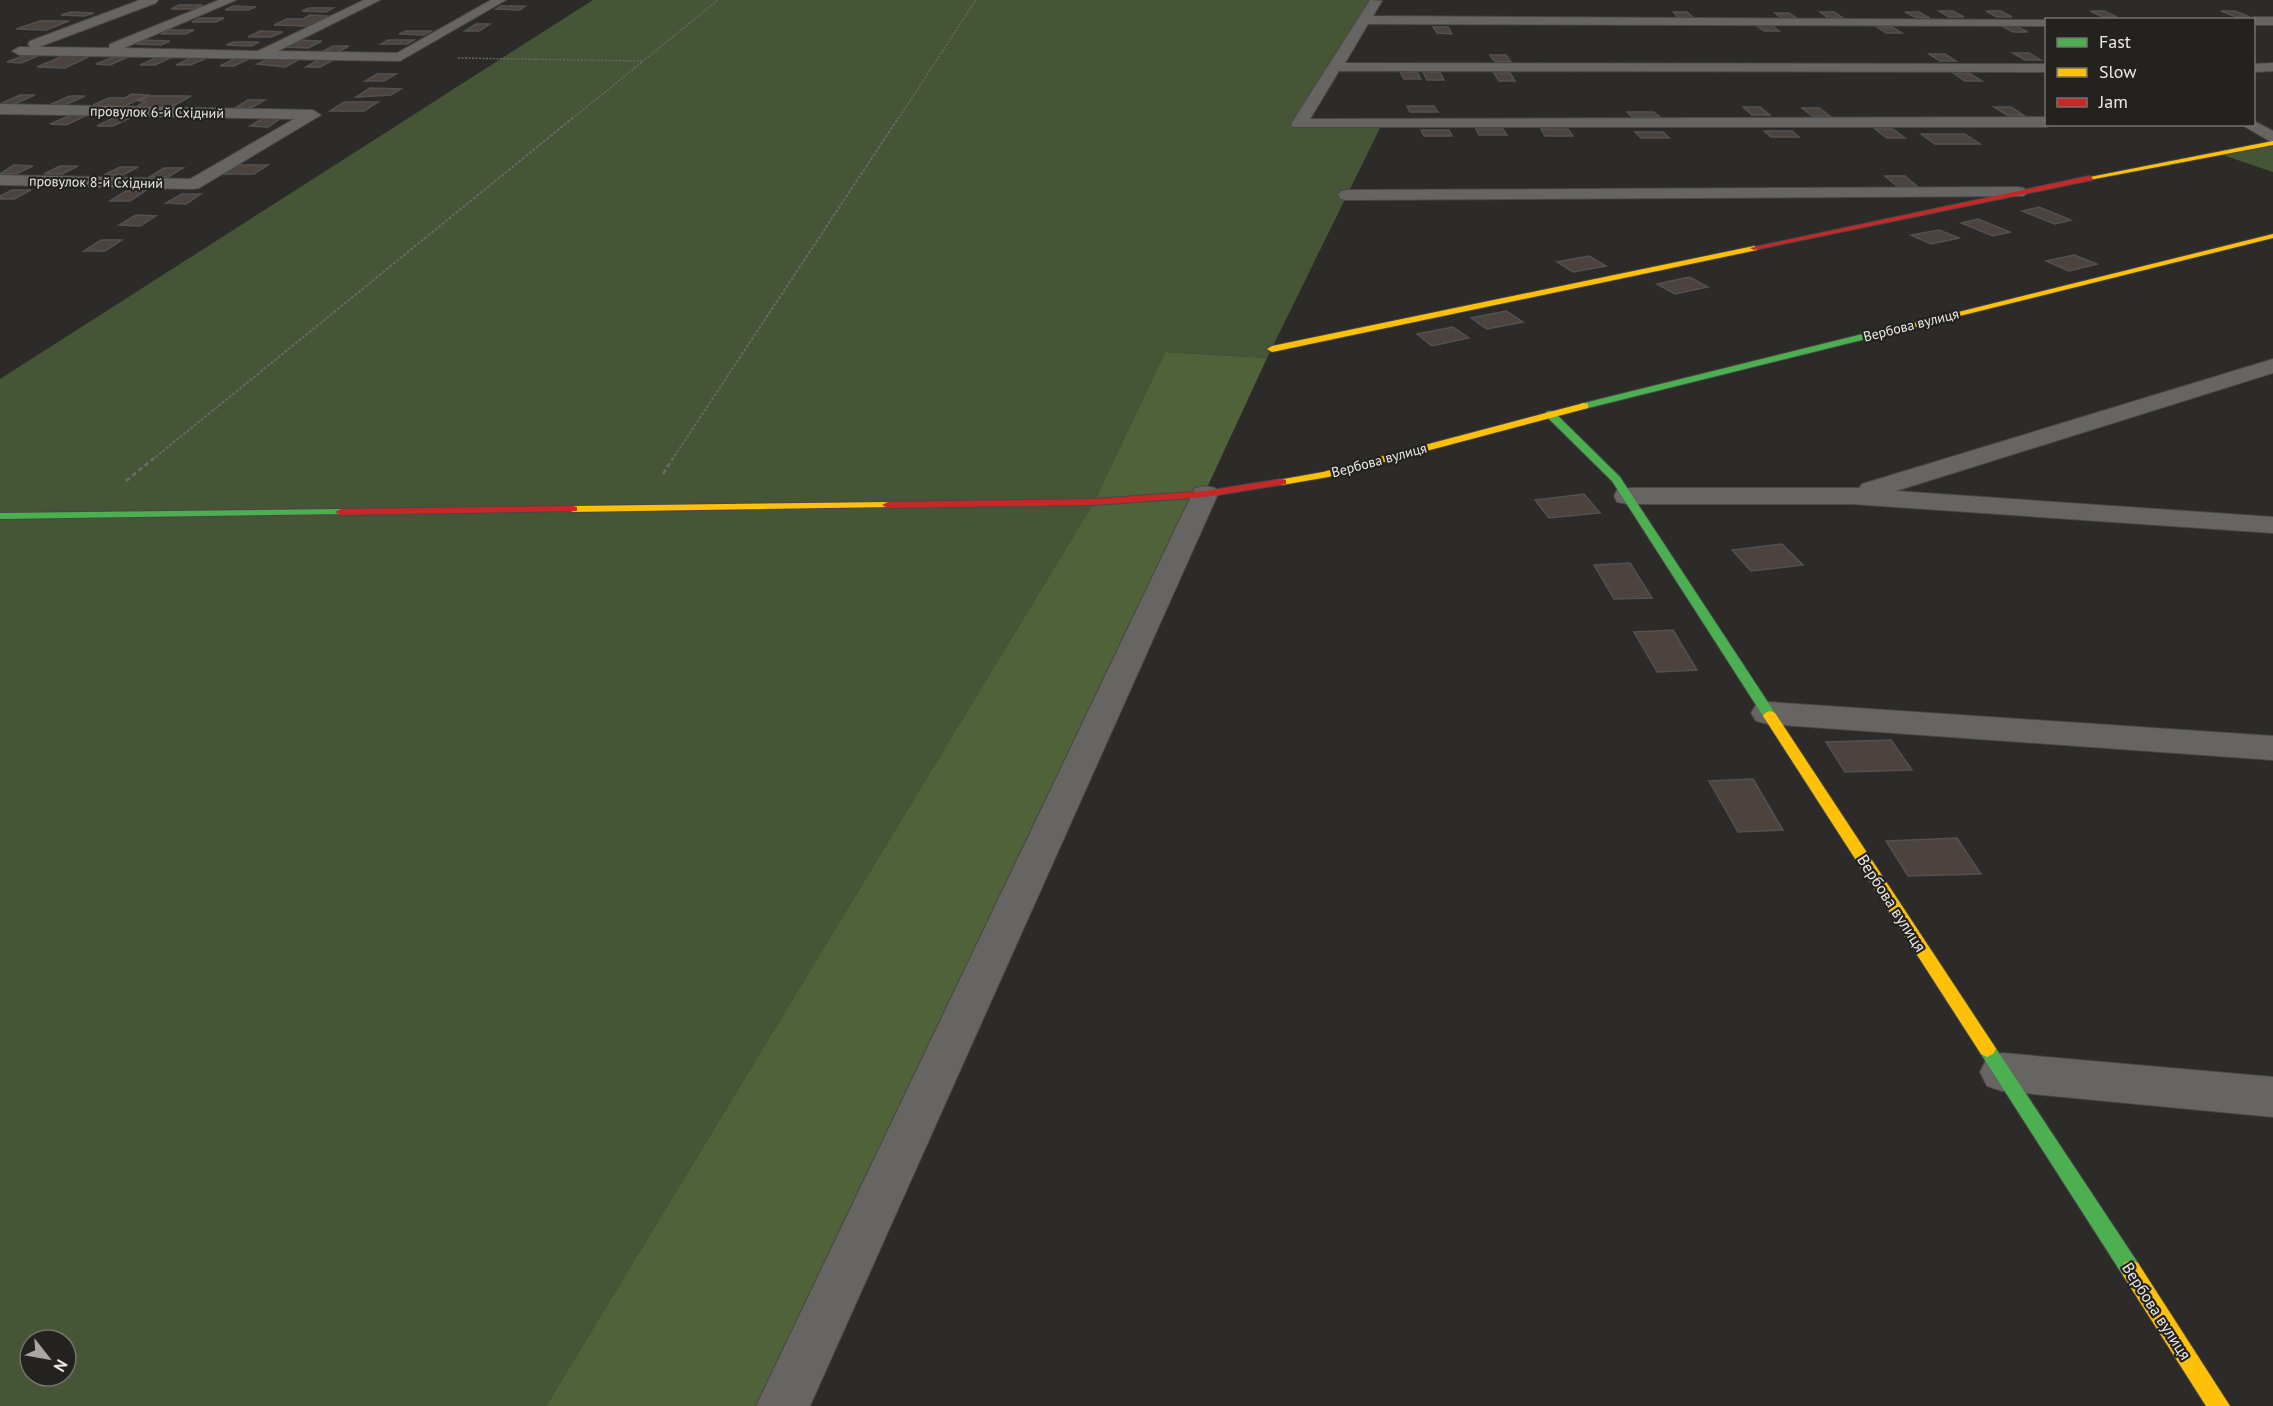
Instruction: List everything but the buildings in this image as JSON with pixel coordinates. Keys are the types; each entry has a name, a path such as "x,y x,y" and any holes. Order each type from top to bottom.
{"street":[{"path":"152,0 46,40 13,48 103,52 400,57 500,0"},
{"path":"103,52 230,0"},
{"path":"259,55 374,0"},
{"path":"1377,0 1299,124 2045,122"},
{"path":"2014,9 2045,23"},
{"path":"1364,20 2045,23"},
{"path":"2255,21 2273,21"},
{"path":"1335,67 2045,68"},
{"path":"2255,68 2273,68"},
{"name":"провулок 6-й Східний","path":"0,109 314,115 193,184"},
{"path":"2252,126 2273,138"},
{"path":"1272,349 2018,192 2273,143"},
{"name":"провулок 8-й Східний","path":"0,180 193,184"},
{"path":"1347,195 2018,192"},
{"name":"Вербова вулиця","path":"0,516 1094,502 1205,495 1324,475 1550,414 2273,236"},
{"path":"1852,496 2273,366"},
{"path":"2237,377 2273,379"},
{"name":"Вербова вулиця","path":"1550,414 1616,479 2219,1406"},
{"path":"783,1406 1205,495"},
{"path":"1627,496 1852,496 2273,525"},
{"path":"1768,712 2273,748"},
{"path":"2002,1072 2273,1097"}],"path":[{"path":"86,514 718,0"},
{"path":"641,507 976,0"},
{"path":"400,57 643,61"}],"green space":[{"path":"593,0 1377,0 1300,124 1382,124 1267,358 1165,352 1094,502 546,1406 0,1406 0,379"},
{"path":"2273,143 2273,172 2217,153"},
{"path":"1165,352 1267,358 783,1406 546,1406 1094,502"}],"traffic: fast":[{"path":"1584,406 1891,330"},
{"path":"1550,414 1616,479 1770,716"},
{"path":"0,516 341,512"},
{"path":"1987,1049 2131,1270"}],"traffic: slow":[{"path":"2089,178 2273,143"},
{"path":"1891,330 2273,236"},
{"path":"1272,349 1754,248"},
{"path":"1282,482 1324,475 1584,406"},
{"path":"573,509 888,505"},
{"path":"1770,716 1987,1049"},
{"path":"2131,1270 2219,1406"}],"traffic: jam":[{"path":"1754,248 2089,178"},
{"path":"888,505 1094,502 1205,494 1282,482"},
{"path":"341,512 573,509"}]}
